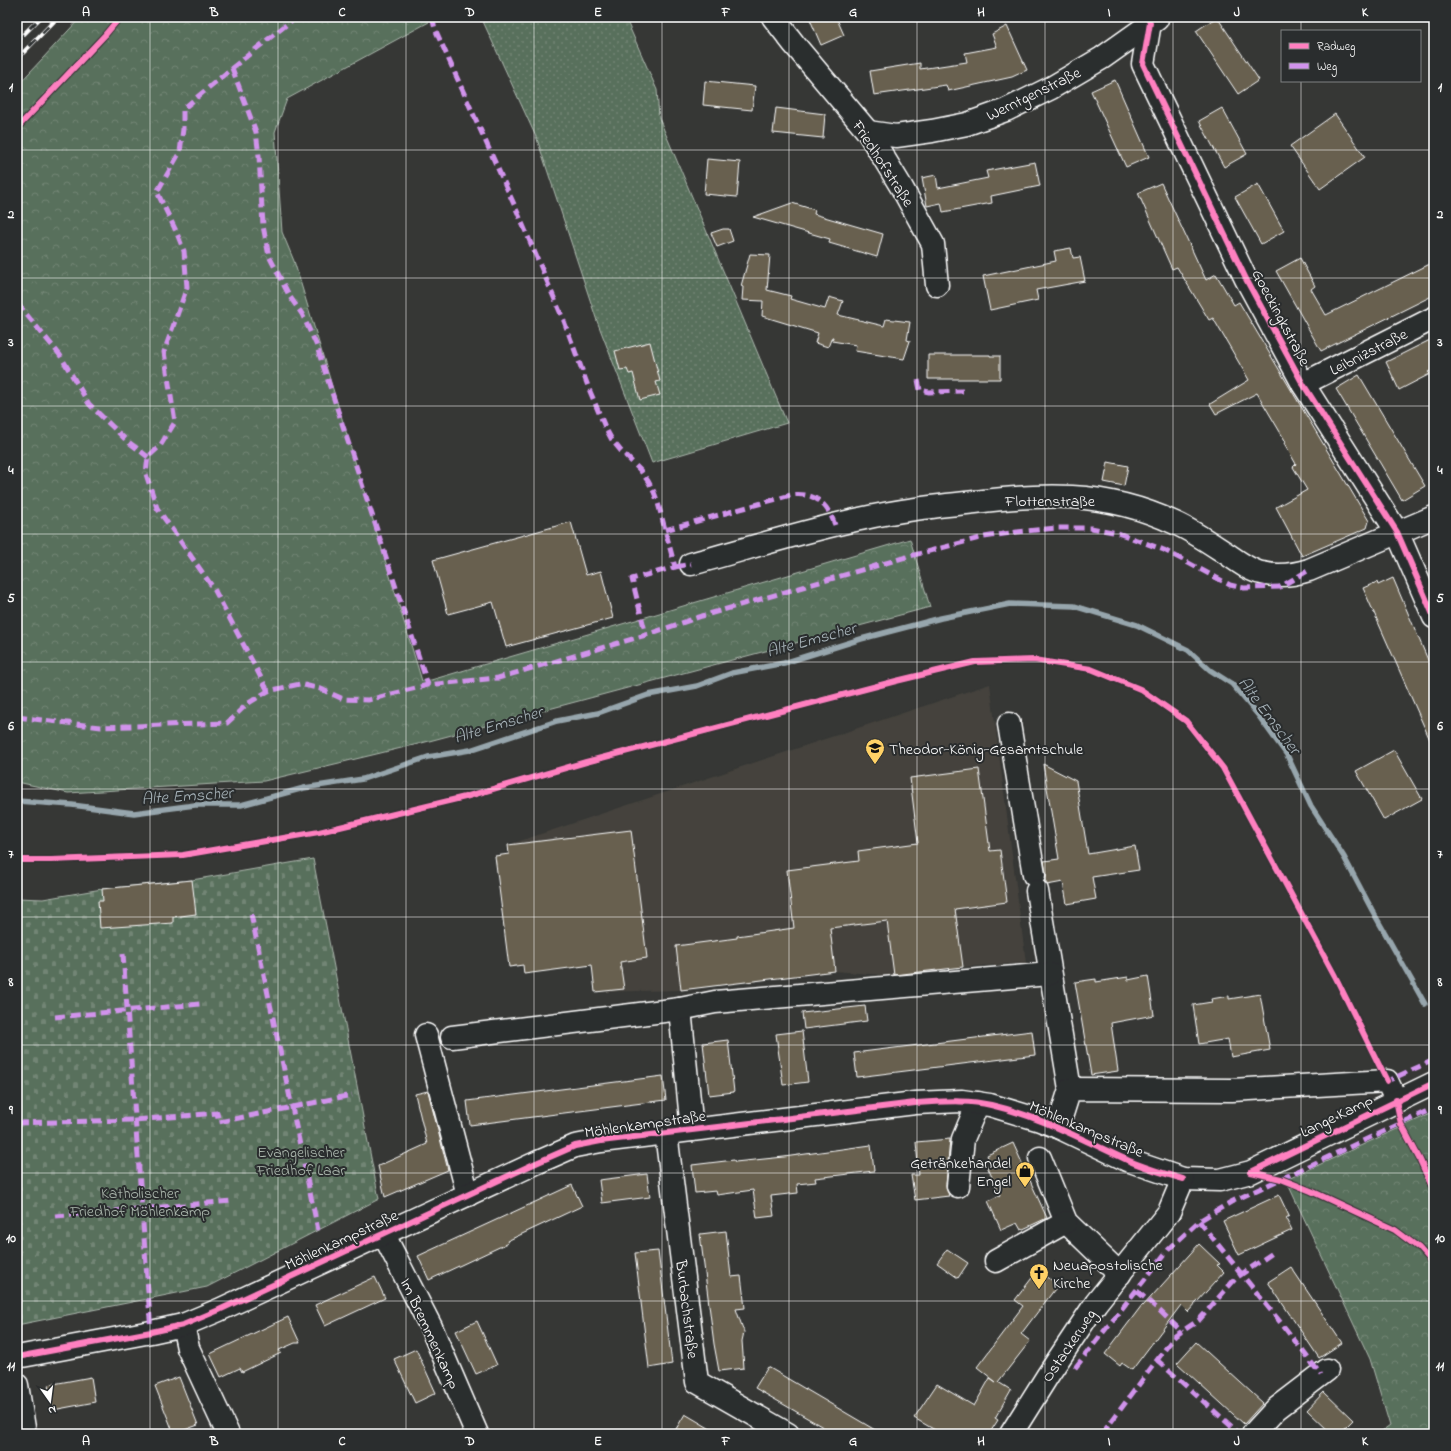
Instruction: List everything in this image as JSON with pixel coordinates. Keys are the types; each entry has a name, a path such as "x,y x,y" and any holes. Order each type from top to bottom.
{"street":[{"name":"Friedhofstraße","path":"773,17 868,132 902,188 933,244 937,285"},
{"name":"Werntgenstraße","path":"868,132 896,136 932,131 967,124 1006,110 1051,88 1096,62 1153,19"},
{"name":"Goeckingkstraße","path":"1153,19 1143,64 1246,279 1303,384 1397,532 1434,617"},
{"name":"Leibnizstraße","path":"1303,384 1434,318"},
{"name":"Flottenstraße","path":"691,564 862,519 944,505 1032,496 1093,499 1135,507 1177,524 1199,536 1244,566 1260,573 1280,576 1309,570 1434,517"},
{"path":"1009,724 1070,1089 1058,1127"},
{"path":"452,1037 680,1009 715,1002 1050,974"},
{"path":"680,1009 692,1130"},
{"path":"426,1035 468,1195"},
{"name":"Lange Kamp","path":"1070,1089 1232,1090 1387,1081 1396,1100"},
{"name":"Lange Kamp","path":"1183,1179 1220,1180 1251,1172 1396,1100 1434,1083"},
{"name":"Möhlenkampstraße","path":"17,1357 183,1325 219,1310 575,1146 666,1133 915,1103 962,1101 990,1105 1017,1112 1058,1127 1127,1160 1183,1179"},
{"path":"958,1186 963,1139 978,1103"},
{"name":"Burbachstraße","path":"666,1133 697,1382 788,1434"},
{"path":"1040,1158 1066,1222 1120,1274"},
{"name":"Ostackerweg","path":"1011,1434 1096,1303 1169,1212 1183,1179"},
{"path":"996,1261 1066,1222"},
{"name":"Im Bremmenkamp","path":"383,1234 431,1327 477,1434"},
{"path":"183,1325 188,1348 228,1434"},
{"path":"1253,1434 1276,1409 1327,1370"},
{"path":"17,1385 25,1434"}],"shaded area":[{"name":"Theodor-König-Gesamtschule","path":"990,684 1026,963 963,967 894,976 835,971 681,990 595,992 592,965 524,974 508,845"}],"green space":[{"path":"81,17 427,17 429,22 287,99 275,132 282,232 294,261 422,681 431,680 910,539 930,607 418,744 264,781 68,793 17,782 17,86"},
{"path":"481,17 625,17 657,90 659,118 787,423 652,463 597,321 537,139"},
{"path":"313,859 379,1199 207,1287 17,1325 17,898 43,899 102,889 192,880"},
{"path":"1434,1112 1434,1434 1379,1434 1390,1426 1370,1359 1286,1180"}],"building":[{"path":"809,17 836,17 844,35 821,45"},
{"path":"1217,17 1259,80 1238,94 1196,31"},
{"path":"1007,26 1027,70 1012,77 948,91 946,85 874,95 870,71 920,63 920,69 967,62 965,53 997,47 992,34"},
{"path":"1115,80 1149,157 1126,167 1091,91"},
{"path":"705,81 755,86 752,110 703,105"},
{"path":"776,108 825,114 823,138 773,133"},
{"path":"1222,108 1247,154 1224,167 1199,121"},
{"path":"1335,114 1365,157 1320,189 1290,146"},
{"path":"707,159 740,162 737,197 704,194"},
{"path":"1035,162 1040,186 991,196 992,203 943,212 941,203 927,206 922,178 936,175 938,188 988,178 986,171"},
{"path":"1161,183 1206,280 1216,274 1234,305 1239,302 1369,521 1367,528 1302,556 1276,507 1307,490 1293,467 1296,464 1284,443 1286,442 1257,393 1216,414 1210,404 1249,380 1213,318 1209,320 1177,267 1172,269 1138,193"},
{"path":"1258,184 1284,231 1261,244 1235,197"},
{"path":"792,203 815,210 814,214 883,234 877,257 829,243 830,239 753,217"},
{"path":"723,229 729,229 733,241 717,247 711,233"},
{"path":"1071,248 1073,258 1080,257 1085,281 1036,290 1038,300 990,310 983,276 1056,261 1054,251"},
{"path":"750,254 770,255 767,290 791,296 790,299 825,309 829,297 843,301 838,315 884,326 886,319 910,322 907,340 910,341 904,359 855,351 856,345 832,341 833,337 828,347 815,343 818,333 762,316 763,301 742,300 743,287 741,286"},
{"path":"1300,258 1315,286 1311,289 1326,315 1434,262 1434,295 1321,351 1276,271"},
{"path":"1434,338 1434,369 1428,372 1430,374 1399,390 1386,362"},
{"path":"650,342 660,381 656,382 660,395 640,400 633,373 629,374 627,369 620,370 615,351"},
{"path":"928,355 1000,356 1000,379 928,379"},
{"path":"1359,375 1425,486 1402,500 1336,389"},
{"path":"1108,462 1128,466 1124,486 1104,482"},
{"path":"571,522 586,575 601,571 613,618 506,647 493,602 448,614 433,560"},
{"path":"1393,578 1434,674 1434,749 1363,588 1377,582 1378,585"},
{"path":"1394,750 1422,799 1384,820 1356,771"},
{"path":"1043,764 1076,781 1088,854 1135,846 1139,870 1092,877 1096,899 1067,904 1063,882 1047,885 1044,861 1059,859"},
{"path":"979,769 990,851 1000,850 1007,902 955,909 963,967 894,975 887,921 830,928 835,971 681,990 676,946 737,938 737,936 794,928 787,870 859,861 858,851 918,843 910,778"},
{"path":"631,830 647,958 620,962 624,989 595,992 592,965 524,974 523,965 509,967 495,856 509,854 508,845"},
{"path":"192,880 196,914 173,917 173,923 100,928 98,901 103,901 102,889"},
{"path":"1148,976 1154,1015 1111,1023 1118,1071 1091,1075 1075,982 1096,979 1096,982 1128,977 1128,980"},
{"path":"1260,994 1270,1050 1231,1057 1228,1039 1199,1044 1193,1005 1212,1002 1211,999 1229,996 1229,999"},
{"path":"865,1006 867,1021 804,1029 802,1013"},
{"path":"802,1031 808,1082 783,1085 776,1034"},
{"path":"1032,1031 1035,1055 857,1077 854,1053"},
{"path":"728,1040 734,1092 709,1095 703,1043"},
{"path":"663,1076 666,1100 470,1125 467,1101"},
{"path":"428,1091 448,1170 385,1197 378,1166 427,1144 415,1094"},
{"path":"950,1139 946,1185 949,1196 915,1200 911,1175 919,1175 916,1142"},
{"path":"1013,1143 1047,1218 1021,1230 1017,1223 1001,1230 988,1201 1000,1195 987,1166 991,1164 987,1155"},
{"path":"871,1145 874,1171 815,1178 816,1182 797,1184 798,1193 771,1196 774,1216 757,1218 753,1190 717,1195 716,1191 695,1193 692,1165 734,1160 735,1162 784,1157"},
{"path":"647,1174 650,1197 602,1203 599,1180"},
{"path":"572,1185 582,1206 429,1280 418,1256"},
{"path":"1279,1195 1289,1216 1286,1218 1292,1230 1239,1255 1223,1221"},
{"path":"726,1231 731,1277 741,1276 745,1308 736,1309 744,1332 742,1341 744,1368 719,1371 714,1344 700,1234"},
{"path":"1199,1244 1220,1264 1217,1265 1224,1272 1188,1312 1181,1305 1132,1370 1122,1363 1120,1366 1105,1354 1142,1305 1143,1306"},
{"path":"947,1249 968,1263 958,1278 937,1263"},
{"path":"658,1251 672,1364 649,1368 635,1253"},
{"path":"1291,1267 1342,1343 1319,1358 1268,1282"},
{"path":"1038,1270 1058,1285 1021,1334 1030,1341 998,1382 1011,1390 995,1418 998,1420 989,1434 942,1434 914,1418 937,1384 974,1406 990,1378 996,1382 977,1367 1023,1306 1015,1300"},
{"path":"375,1277 385,1298 325,1326 315,1305"},
{"path":"288,1317 300,1343 295,1343 279,1350 281,1353 242,1372 240,1368 221,1377 210,1354"},
{"path":"477,1321 497,1365 476,1374 456,1331"},
{"path":"1196,1342 1263,1403 1244,1424 1177,1363"},
{"path":"416,1349 436,1393 415,1403 394,1359"},
{"path":"768,1367 882,1434 835,1434 755,1388"},
{"path":"91,1377 95,1402 53,1410 48,1385"},
{"path":"179,1377 198,1425 174,1434 155,1386"},
{"path":"1324,1392 1353,1420 1339,1434 1332,1434 1307,1410"},
{"path":"685,1414 719,1434 673,1434"}],"waterway":[{"name":"Alte Emscher","path":"17,801 72,805 134,813 195,805 241,805 304,788 363,779 428,757 470,750 557,721 598,713 648,695 697,686 732,673 784,663 861,639 941,618 1010,604 1074,606 1137,625 1188,650 1210,670 1232,684 1258,715 1287,755 1311,806 1344,857 1425,1004"}],"railway":[{"path":"17,41 41,17"},
{"path":"17,59 58,17"}],"marked path":[{"path":"268,691 214,589 157,508 146,474 148,457 160,446 175,422 164,352 187,287 184,251 157,192 180,152 183,129 183,109 296,17"},
{"path":"432,17 435,29 517,211 564,321 589,389 605,427 612,440 640,470 648,481 658,503 675,567 632,579 646,635"},
{"path":"232,68 256,132 259,156 263,226 269,256 290,297 302,314 316,344 428,685"},
{"path":"17,303 60,355 89,404 126,440 148,457"},
{"path":"918,380 920,390 929,392 963,391"},
{"path":"665,530 791,495 807,495 819,501 824,505 832,517 835,525"},
{"path":"17,717 101,727 227,723 247,704 268,691 300,684 321,689 343,699 368,700 428,685 498,678 646,635 702,616 910,556 984,537 1017,532 1057,528 1091,528 1118,533 1164,550 1230,585 1244,588 1280,587 1309,570"},
{"path":"675,567 691,564"},
{"path":"251,914 318,1230"},
{"path":"123,954 151,1332"},
{"path":"55,1017 200,1004"},
{"path":"1386,1078 1387,1081 1434,1060"},
{"path":"17,1123 135,1120 217,1113 219,1122 352,1095"},
{"path":"1075,1368 1168,1250 1199,1221 1231,1202 1434,1108"},
{"path":"55,1216 232,1201"},
{"path":"1199,1221 1321,1375"},
{"path":"1102,1434 1175,1336 1199,1320 1236,1278 1274,1252"},
{"path":"1137,1291 1182,1332"},
{"path":"1157,1360 1240,1434"}],"cycle path":[{"path":"17,128 105,35 120,17"},
{"path":"1148,17 1150,23 1143,64 1246,279 1303,384 1397,532 1434,617"},
{"path":"17,860 183,855 319,832 465,797 586,762 896,681 975,662 1034,660 1091,669 1140,689 1186,721 1223,768 1335,976 1387,1081"},
{"path":"1251,1172 1434,1083"},
{"path":"1396,1100 1401,1124 1434,1191"},
{"path":"17,1357 183,1325 219,1310 536,1163 575,1146 601,1141 915,1103 953,1101 972,1102 991,1105 1026,1115 1132,1162 1183,1179"},
{"path":"1251,1172 1281,1179 1311,1191 1395,1230 1419,1248 1434,1265"}],"place":[{"name":"Theodor-König-Gesamtschule","path":"875,765"},
{"name":"Getränkehandel Engel","path":"1025,1188"},
{"name":"Neuapostolische Kirche","path":"1039,1290"}],"park label":[{"name":"Evangelischer Friedhof Laar","path":"301,1160"},
{"name":"Katholischer Friedhof Möhlenkamp","path":"140,1201"}]}
